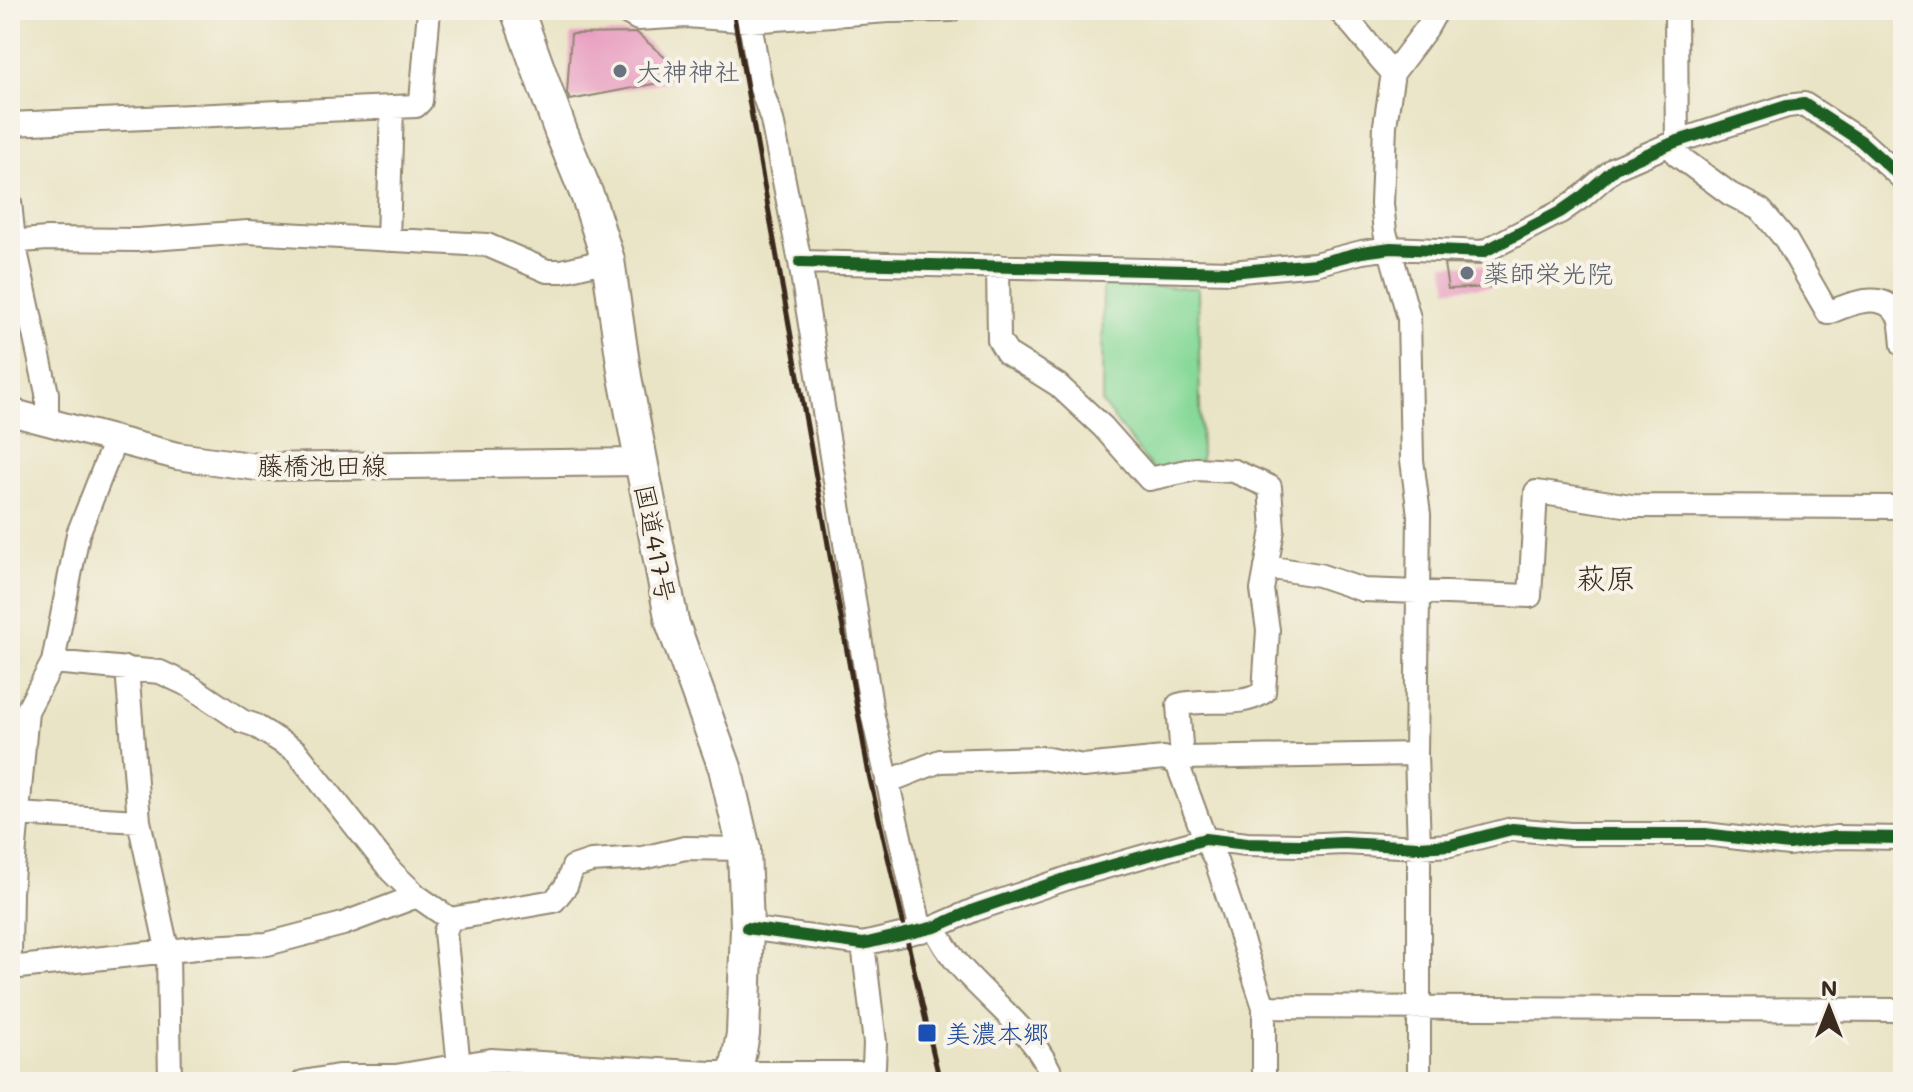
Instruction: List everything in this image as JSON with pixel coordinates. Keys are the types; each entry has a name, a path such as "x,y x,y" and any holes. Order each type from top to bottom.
{"highway":[{"name":"国道417号","path":"517,10 589,200 608,260 640,462 672,622 725,768 744,849 747,928 743,1034 735,1078"}],"main road":[{"name":"藤橋池田線","path":"10,412 177,456 257,467 640,462"}],"street":[{"path":"10,124 416,106 421,101 429,10"},
{"path":"622,10 638,19 951,10"},
{"path":"1338,10 1350,20 1377,58 1393,73"},
{"path":"1419,1082 1416,754 1419,515 1412,460 1409,318 1385,232 1382,204 1385,125 1393,73 1437,10"},
{"path":"1676,10 1677,155 1730,194 1761,210 1786,240 1828,313 1857,301 1884,303 1898,315 1903,345"},
{"path":"749,16 761,88 772,120 800,262 851,590 887,782 928,929 1041,1053 1054,1082"},
{"path":"800,262 1231,272 1315,264 1391,248 1483,252 1560,212 1615,168 1675,142 1787,106 1804,104 1861,141 1903,179"},
{"path":"388,240 392,107"},
{"path":"10,202 12,242 47,393 47,421"},
{"path":"12,242 137,240 248,232 487,245 547,271 562,271 608,260"},
{"path":"998,266 999,340 1007,353 1058,385 1103,427 1149,479 1196,469 1234,471 1270,487 1273,530 1262,590 1268,630 1264,692 1250,701 1192,701 1178,705 1179,760 1264,1007 1264,1082"},
{"path":"10,952 15,803 27,711 53,662 78,534 115,440"},
{"path":"1266,567 1319,575 1363,590 1530,596 1536,492 1631,506 1903,507"},
{"path":"53,662 160,672 190,686 242,721 296,751 391,871 417,896 450,919 554,901 566,886 573,867 591,861 643,858 685,848 744,849"},
{"path":"127,668 139,821 168,953 170,1082"},
{"path":"887,782 940,761 1043,758 1083,766 1164,758 1416,754"},
{"path":"15,803 139,821"},
{"path":"747,928 863,944 928,929 1074,876 1205,839 1247,844 1343,843 1419,847 1450,845 1512,829 1570,834 1705,834 1789,844 1836,837 1903,838"},
{"path":"10,968 206,947 267,944 343,924 417,896"},
{"path":"450,919 445,932 459,1066"},
{"path":"303,1082 396,1076 491,1060 735,1078 866,1073 874,1066 875,1043 863,944"},
{"path":"1264,1007 1903,1010"}],"green space":[{"path":"1103,285 1198,288 1201,461 1154,471 1102,403"}],"building":[{"name":"大神神社","path":"637,33 669,61 674,80 570,100 567,93 571,34"},
{"name":"薬師栄光院","path":"1444,264 1486,265 1491,287 1448,289"}],"railway":[{"path":"733,10 869,775 940,1082"}],"cycle path":[{"path":"800,262 1231,272 1315,264 1391,248 1483,252 1560,212 1615,168 1675,142 1787,106 1804,104 1861,141 1903,179"},
{"path":"747,928 863,944 935,927 974,910 1074,876 1205,839 1247,844 1343,843 1419,847 1450,845 1512,829 1570,834 1705,834 1789,844 1836,837 1903,838"}],"place":[{"name":"大神神社","path":"620,71"},
{"name":"薬師栄光院","path":"1467,273"},
{"name":"美濃本郷","path":"927,1033"}],"district":[{"name":"萩原","path":"1606,577"}]}
